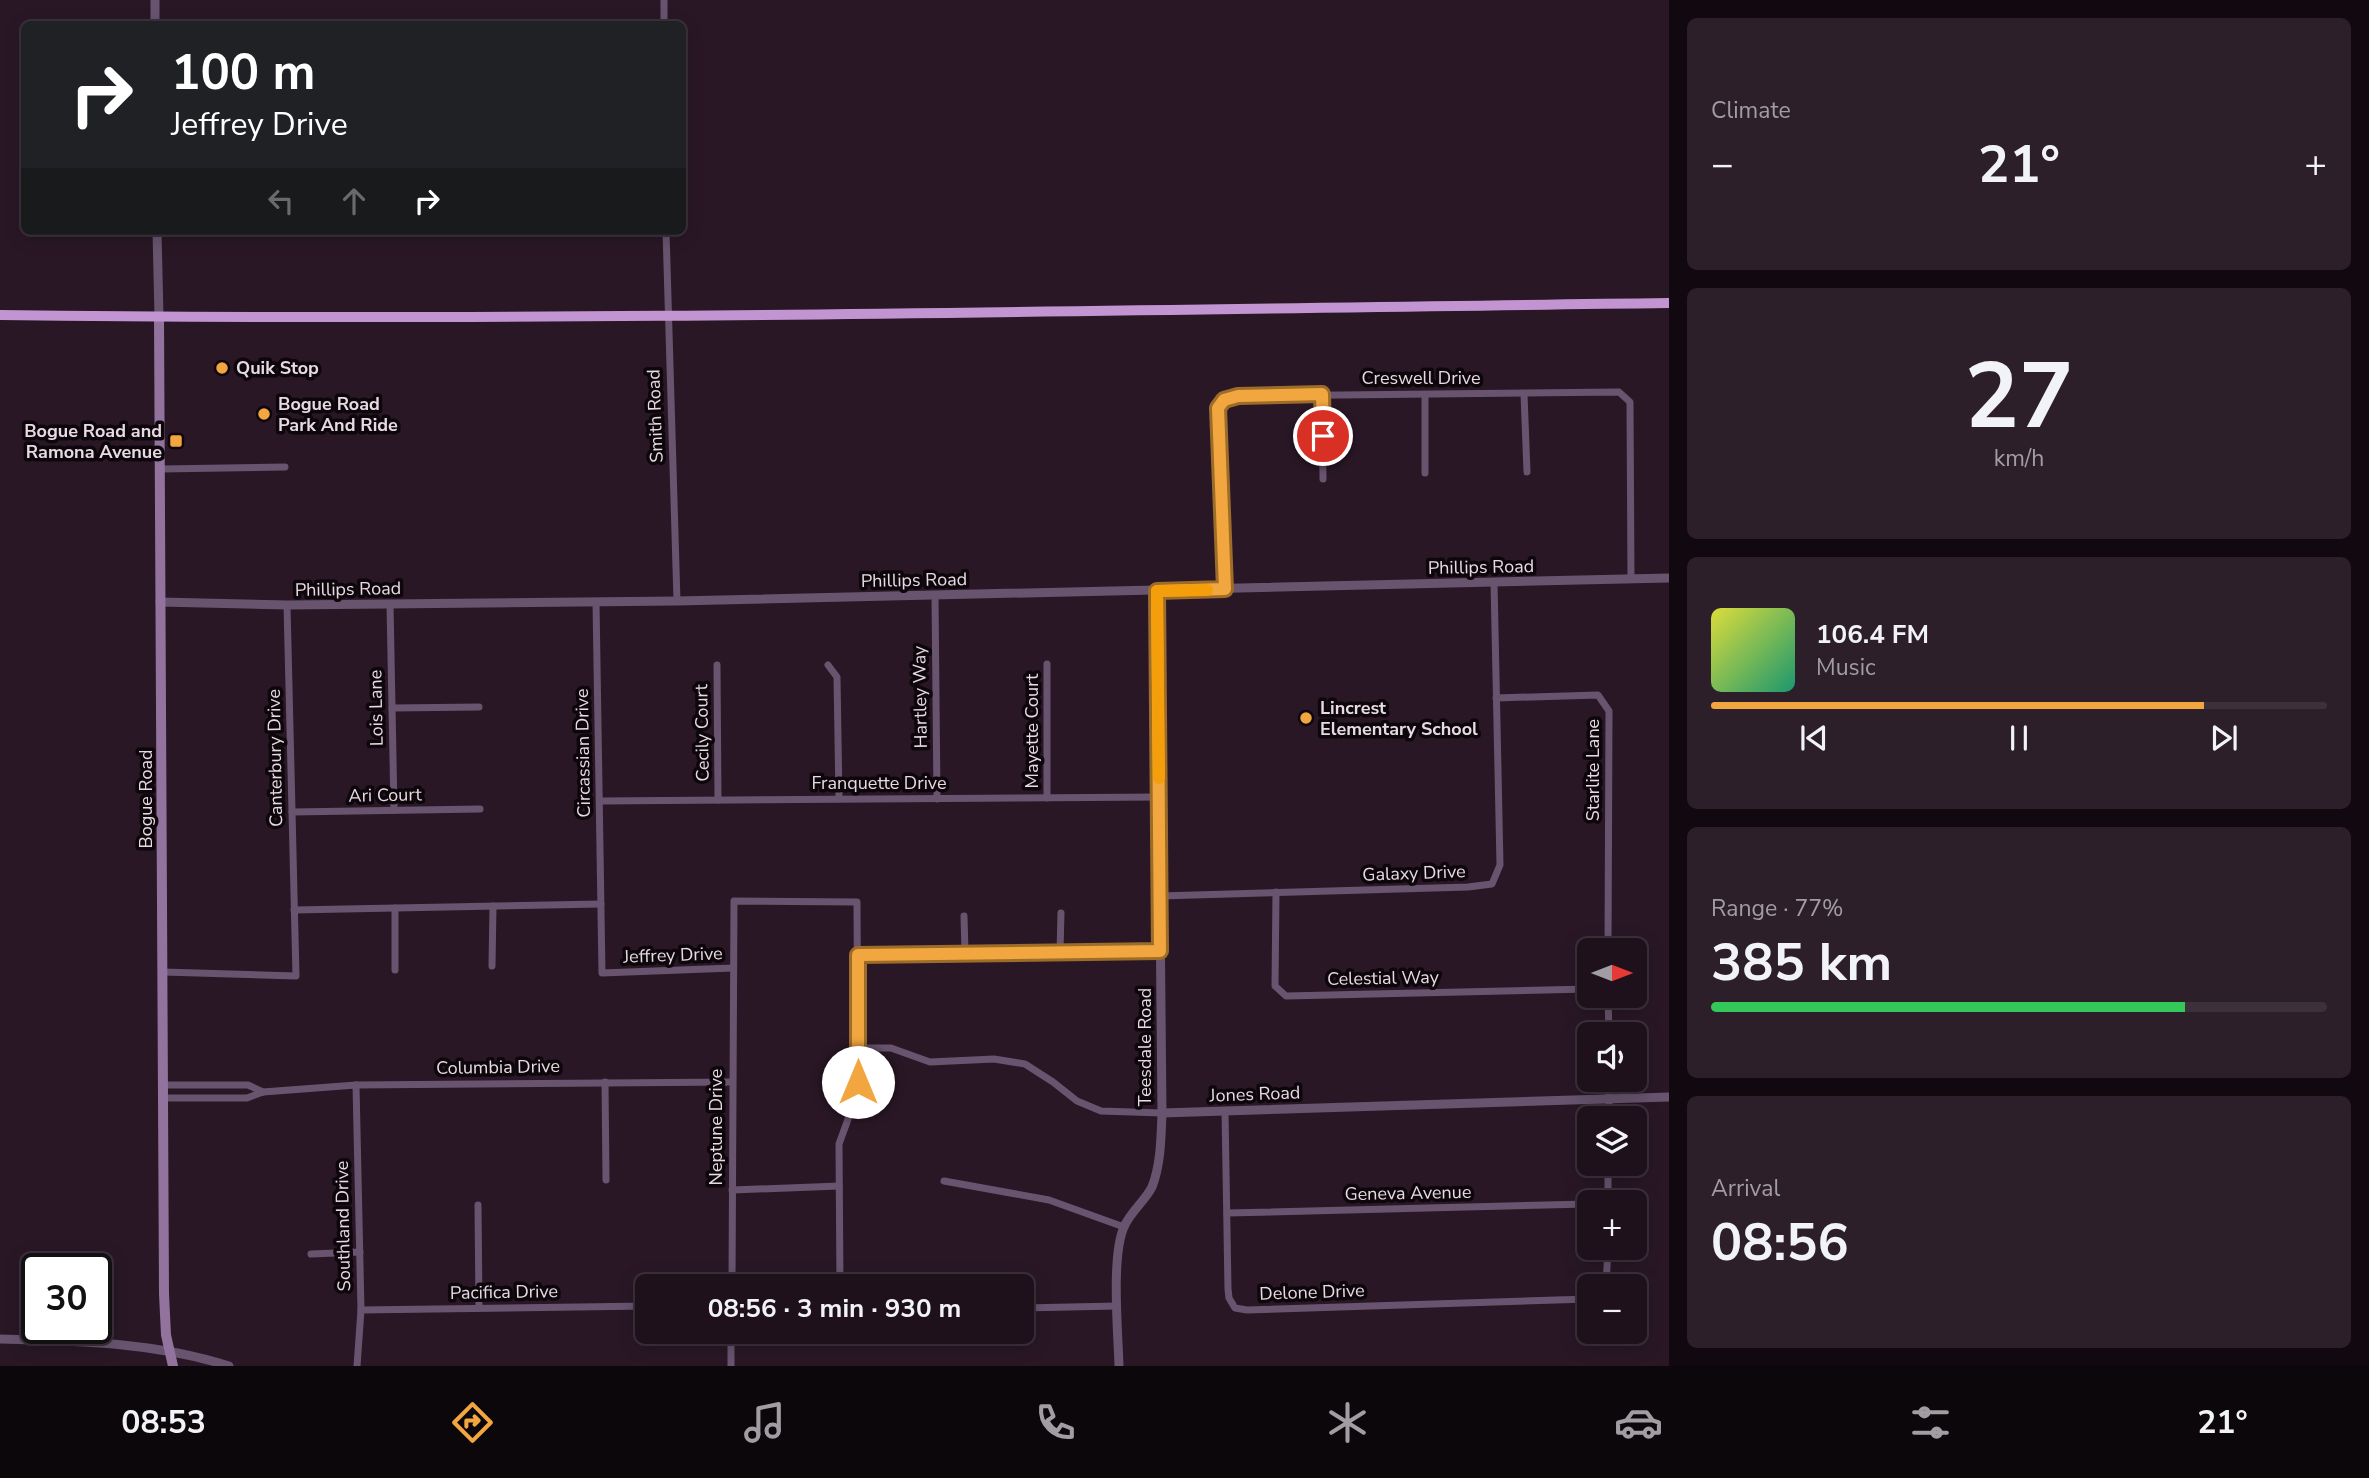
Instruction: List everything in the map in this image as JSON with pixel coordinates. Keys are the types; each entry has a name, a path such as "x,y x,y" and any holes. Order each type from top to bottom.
{"highway":[{"path":"0,315 667,316 1669,303"}],"main road":[{"name":"Bogue Road","path":"159,317 164,1314 173,1366"}],"street":[{"path":"155,0 155,21"},
{"path":"664,0 664,21"},
{"name":"Bogue Road","path":"157,235 159,317"},
{"name":"Smith Road","path":"666,235 677,601"},
{"name":"Creswell Drive","path":"1225,589 1218,408 1224,400 1238,396 1619,392 1630,402 1631,579"},
{"path":"1322,394 1323,479"},
{"path":"1524,394 1527,472"},
{"path":"1425,395 1425,473"},
{"path":"161,469 285,467"},
{"name":"Phillips Road","path":"160,602 287,605 677,601 1669,578"},
{"name":"Galaxy Drive","path":"1160,896 1468,887 1492,884 1500,865 1494,582"},
{"name":"Teesdale Road","path":"1119,1366 1119,1252 1124,1227 1151,1188 1160,1154 1162,1113 1157,591"},
{"name":"Hartley Way","path":"935,595 937,799"},
{"name":"Circassian Drive","path":"596,602 601,904"},
{"name":"Lois Lane","path":"390,604 394,810"},
{"name":"Canterbury Drive","path":"287,605 294,910"},
{"name":"Mayette Court","path":"1047,664 1047,798"},
{"name":"Cecily Court","path":"717,666 719,800"},
{"path":"828,666 837,677 839,799"},
{"name":"Starlite Lane","path":"1496,698 1598,695 1609,710 1608,938"},
{"path":"392,708 479,707"},
{"name":"Franquette Drive","path":"600,801 1159,797"},
{"name":"Ari Court","path":"292,812 480,809"},
{"name":"Celestial Way","path":"1276,892 1275,986 1286,996 1577,989"},
{"name":"Jeffrey Drive","path":"601,904 602,973 733,968 734,901 857,902 858,955"},
{"path":"163,972 296,976 294,910 601,904"},
{"path":"492,966 493,906"},
{"path":"395,908 395,970"},
{"path":"1060,952 1061,913"},
{"path":"964,916 965,953"},
{"path":"840,1274 839,1144 858,1082 858,955 1160,951"},
{"name":"Neptune Drive","path":"732,1274 733,968"},
{"name":"Jones Road","path":"858,1048 891,1048 930,1062 994,1059 1025,1064 1077,1101 1101,1111 1162,1113 1669,1097"},
{"path":"606,1082 606,1180"},
{"name":"Columbia Drive","path":"163,1098 247,1098 263,1092 356,1085 732,1082"},
{"name":"Columbia Drive","path":"163,1085 248,1085 263,1092"},
{"name":"Southland Drive","path":"356,1085 360,1252 357,1366"},
{"path":"1609,1092 1609,1106"},
{"name":"Delone Drive","path":"1226,1111 1229,1298 1239,1310 1577,1299"},
{"path":"944,1181 1049,1200 1124,1227"},
{"path":"732,1190 839,1186"},
{"path":"478,1205 479,1308"},
{"name":"Geneva Avenue","path":"1227,1213 1577,1205"},
{"path":"311,1254 360,1252"},
{"name":"Pacifica Drive","path":"360,1310 635,1306"},
{"path":"1034,1308 1117,1306"},
{"path":"0,1339 87,1341 169,1350 229,1366"},
{"path":"731,1366 732,1344"}],"slow traffic":[{"path":"1159,778 1157,591 1207,590"}],"place":[{"name":"Quik Stop","path":"222,368"},
{"name":"Bogue Road Park And Ride","path":"264,414"},
{"name":"Bogue Road and Ramona Avenue","path":"176,441"},
{"name":"Lincrest Elementary School","path":"1306,718"}],"route":[{"path":"858,1082 858,955 1160,951 1157,591 1225,589 1218,408 1224,400 1238,396 1322,394 1323,436"}]}
